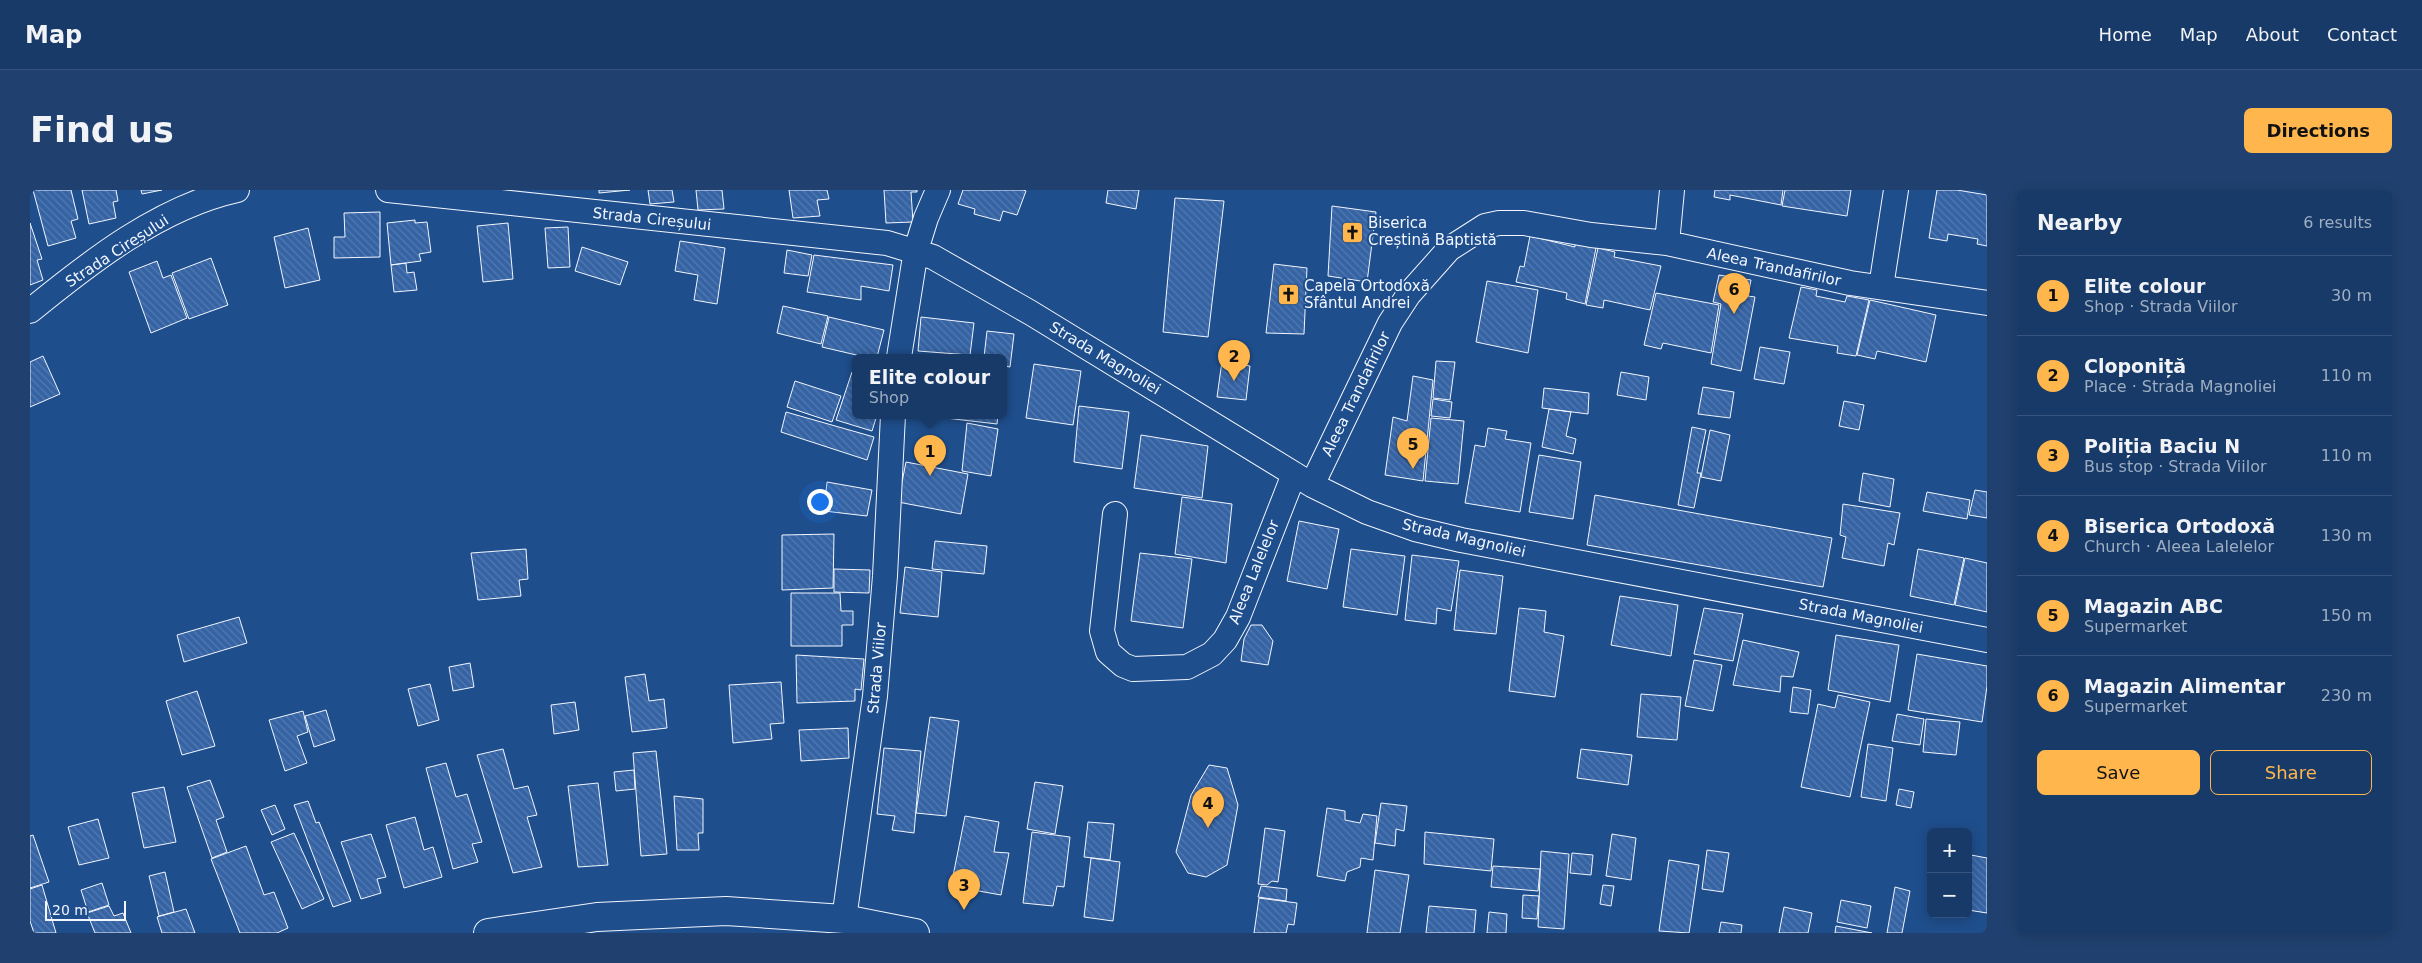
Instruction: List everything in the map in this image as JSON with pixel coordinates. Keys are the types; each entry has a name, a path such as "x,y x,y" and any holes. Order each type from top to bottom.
{"main road":[{"path":"488,933 598,917 726,911 844,919 915,933"}],"street":[{"name":"Strada Cireșului","path":"30,311 90,265 153,224 206,199 237,190"},
{"name":"Strada Cireșului","path":"388,190 887,243 916,250"},
{"path":"899,354 916,250 926,218 938,190"},
{"path":"1667,243 1672,190"},
{"path":"1881,287 1896,190"},
{"name":"Aleea Trandafirilor","path":"1303,479 1394,316 1409,294 1430,268 1449,249 1485,226 1499,223 1524,223 1591,235 1667,243 1830,279 1987,303"},
{"name":"Strada Magnoliei","path":"916,250 933,257 1031,313 1303,479 1367,512 1415,529 1460,540 1987,640"},
{"name":"Strada Viilor","path":"844,919 876,696 885,576 893,419"},
{"name":"Aleea Lalelelor","path":"1115,514 1102,631 1108,652 1123,665 1133,669 1187,667 1212,654 1225,640 1238,617 1303,479"}],"building":[{"path":"33,190 71,190 78,219 71,221 76,238 48,246"},
{"path":"82,190 116,190 118,201 113,202 116,218 89,224"},
{"path":"141,190 162,190 142,194"},
{"path":"599,190 630,190 599,193"},
{"path":"648,190 672,190 674,202 650,204"},
{"path":"696,190 722,190 724,209 698,210"},
{"path":"789,190 827,190 829,199 817,200 820,216 793,218"},
{"path":"884,190 917,190 917,192 911,192 913,222 886,223"},
{"path":"963,190 1026,191 1017,215 1003,211 1000,221 974,214 975,209 958,204"},
{"path":"1108,190 1139,190 1136,209 1106,203"},
{"path":"1715,190 1783,190 1781,205 1730,195 1730,200 1714,197"},
{"path":"1785,190 1851,190 1847,216 1782,206"},
{"path":"1937,190 1957,190 1987,195 1987,246 1977,244 1978,239 1948,234 1947,241 1929,238"},
{"path":"1175,198 1224,201 1208,337 1163,332"},
{"name":"Biserica Creștină Baptistă","path":"1332,206 1376,212 1367,282 1328,276"},
{"path":"380,212 380,257 334,258 334,237 345,237 344,213"},
{"path":"415,220 415,223 427,222 431,252 419,254 421,261 391,265 387,223"},
{"path":"30,223 42,259 37,260 43,280 30,285"},
{"path":"508,223 513,279 483,282 477,226"},
{"path":"568,227 570,267 548,268 545,228"},
{"path":"308,228 320,280 285,288 274,237"},
{"path":"1530,236 1575,247 1575,244 1596,248 1585,304 1566,299 1567,293 1516,282 1520,266 1524,267"},
{"path":"680,241 725,248 717,304 694,300 698,275 675,271"},
{"path":"582,247 628,262 620,285 575,271"},
{"path":"1598,248 1615,252 1614,257 1661,266 1650,310 1604,300 1603,308 1586,305"},
{"path":"787,250 812,255 808,276 784,273"},
{"path":"814,255 893,265 889,291 861,286 861,300 807,292"},
{"path":"211,258 228,305 189,319 172,273"},
{"path":"157,261 163,278 171,275 187,318 151,333 129,272"},
{"path":"406,263 407,273 414,272 417,290 394,292 391,265"},
{"name":"Capela Ortodoxă Sfântul Andrei","path":"1274,264 1307,268 1304,334 1266,333"},
{"path":"1719,275 1751,280 1748,296 1755,297 1741,371 1711,364 1721,304 1713,302"},
{"path":"1487,281 1538,290 1528,353 1476,342"},
{"path":"1801,287 1817,290 1816,296 1845,302 1847,296 1869,300 1856,356 1837,353 1838,346 1789,338"},
{"path":"1656,293 1719,305 1711,353 1663,343 1661,349 1644,345"},
{"path":"1870,300 1936,315 1926,362 1877,351 1875,359 1857,355"},
{"path":"783,306 828,316 821,344 777,333"},
{"path":"829,317 884,330 878,354 852,354 822,347"},
{"path":"921,317 974,323 970,354 918,351"},
{"path":"987,331 1014,334 1010,367 1007,366 1007,354 984,354"},
{"path":"1760,347 1790,352 1784,384 1754,379"},
{"path":"43,356 60,394 30,407 30,362"},
{"path":"1222,361 1250,366 1246,400 1217,397"},
{"path":"1436,361 1455,362 1450,400 1433,398"},
{"path":"1034,364 1081,371 1073,425 1026,418"},
{"path":"852,372 852,419 876,419 872,431 836,420"},
{"path":"1621,372 1649,377 1646,400 1617,395"},
{"path":"1413,376 1433,380 1423,481 1385,475 1393,417 1407,421"},
{"path":"795,381 841,396 832,422 787,407"},
{"path":"1703,387 1734,392 1730,418 1698,414"},
{"path":"1544,388 1589,393 1588,414 1542,408"},
{"path":"1433,399 1452,402 1450,418 1431,416"},
{"path":"1844,401 1864,405 1859,430 1839,426"},
{"path":"1079,406 1129,412 1122,469 1074,462"},
{"path":"1549,409 1571,412 1566,436 1576,439 1573,454 1542,447"},
{"path":"786,412 874,437 867,460 781,432"},
{"path":"1431,418 1464,421 1458,484 1425,481"},
{"path":"954,419 998,419 997,424"},
{"path":"967,423 998,429 991,476 962,471"},
{"path":"1692,427 1706,430 1697,473 1701,473 1694,508 1678,505"},
{"path":"1488,428 1507,431 1505,439 1531,443 1520,512 1465,503 1475,445 1485,447"},
{"path":"1710,430 1730,435 1721,481 1701,477"},
{"path":"1141,435 1208,446 1202,498 1134,488"},
{"path":"1539,455 1581,462 1573,519 1529,512"},
{"path":"906,462 968,474 961,514 898,502"},
{"path":"1863,473 1894,479 1890,507 1859,501"},
{"path":"827,482 872,490 867,516 824,511"},
{"path":"1975,490 1987,492 1987,518 1969,515"},
{"path":"1927,492 1970,500 1967,519 1923,511"},
{"path":"1595,495 1832,538 1823,587 1587,545"},
{"path":"1182,497 1232,504 1226,563 1175,554"},
{"path":"1843,504 1900,513 1894,545 1888,543 1884,566 1842,558 1846,537 1840,535"},
{"path":"1299,521 1339,529 1327,589 1287,581"},
{"path":"834,534 833,588 782,590 782,535"},
{"path":"935,541 987,546 984,574 932,569"},
{"path":"526,549 528,579 519,580 521,596 478,600 471,553"},
{"path":"1351,549 1405,556 1397,615 1343,607"},
{"path":"1918,549 1964,558 1954,605 1910,596"},
{"path":"1140,553 1192,559 1183,628 1131,621"},
{"path":"1412,555 1459,561 1451,611 1437,608 1436,624 1405,620"},
{"path":"1965,558 1987,563 1987,612 1955,605"},
{"path":"905,567 942,572 938,617 900,613"},
{"path":"834,569 870,570 869,593 834,592"},
{"path":"1460,570 1503,576 1496,634 1454,630"},
{"path":"791,593 840,593 841,611 853,611 853,625 842,625 842,646 791,646"},
{"path":"1620,596 1678,605 1671,656 1611,645"},
{"path":"1519,608 1546,611 1544,632 1564,636 1555,697 1509,691"},
{"path":"1704,608 1743,614 1733,661 1694,654"},
{"path":"239,617 247,643 184,662 177,635"},
{"path":"1251,625 1262,625 1273,641 1268,665 1241,661 1244,639"},
{"path":"1836,635 1899,645 1890,702 1828,690"},
{"path":"1743,640 1799,652 1793,677 1781,676 1780,692 1733,685"},
{"path":"1917,654 1987,666 1987,686 1982,722 1908,710"},
{"path":"796,655 864,659 861,690 855,689 855,701 797,703"},
{"path":"1694,660 1722,665 1713,711 1685,706"},
{"path":"470,663 474,687 453,691 449,667"},
{"path":"645,674 649,701 664,699 667,728 632,732 625,677"},
{"path":"781,682 784,723 770,724 772,739 733,743 729,685"},
{"path":"430,684 439,720 418,726 408,689"},
{"path":"1793,687 1811,690 1808,714 1790,712"},
{"path":"197,691 215,746 182,755 166,701"},
{"path":"1641,694 1681,697 1677,740 1637,737"},
{"path":"1838,695 1870,702 1850,797 1801,787 1818,704 1835,708"},
{"path":"575,702 579,730 554,734 551,705"},
{"path":"326,710 335,740 314,747 305,716"},
{"path":"303,711 308,732 297,736 307,763 285,771 269,720"},
{"path":"1897,714 1924,719 1920,745 1892,741"},
{"path":"930,717 959,721 946,816 916,813"},
{"path":"1926,719 1960,722 1956,755 1923,752"},
{"path":"848,728 849,758 801,761 799,730"},
{"path":"1868,744 1893,748 1886,801 1861,797"},
{"path":"884,748 921,751 914,833 892,830 895,816 877,814"},
{"path":"503,749 514,789 528,786 537,815 527,817 542,867 513,873 477,755"},
{"path":"1581,749 1632,755 1628,785 1577,778"},
{"path":"656,751 667,854 641,856 633,753"},
{"path":"446,763 456,797 467,794 482,842 472,844 478,862 453,869 426,768"},
{"path":"1209,765 1227,768 1238,805 1227,865 1206,877 1188,873 1176,852 1191,795"},
{"path":"634,770 635,789 616,791 614,772"},
{"path":"210,780 224,817 216,820 227,852 212,858 187,787"},
{"path":"1035,782 1063,786 1055,834 1027,829"},
{"path":"598,783 608,865 578,867 568,786"},
{"path":"164,787 176,842 144,848 132,793"},
{"path":"1899,789 1914,792 1911,808 1896,805"},
{"path":"674,796 703,799 703,833 698,833 699,850 677,850"},
{"path":"308,801 316,823 319,822 351,901 333,907 294,805"},
{"path":"1381,803 1407,806 1404,831 1396,829 1395,846 1375,843"},
{"path":"275,805 285,829 272,835 261,810"},
{"path":"1327,808 1345,811 1345,820 1360,823 1363,814 1377,816 1373,860 1361,858 1360,867 1347,872 1345,881 1317,876"},
{"path":"965,816 999,822 994,852 1009,853 1001,895 951,886"},
{"path":"415,817 424,850 433,847 442,877 404,888 386,825"},
{"path":"98,819 109,858 79,865 68,827"},
{"path":"1088,822 1114,824 1110,860 1084,857"},
{"path":"1265,828 1285,831 1278,882 1272,881 1267,885 1258,884"},
{"path":"1032,832 1070,837 1064,887 1057,886 1053,906 1023,903"},
{"path":"1425,832 1494,839 1491,871 1424,864"},
{"path":"294,833 324,899 302,909 271,842"},
{"path":"371,834 386,877 377,879 381,893 361,899 341,842"},
{"path":"1612,834 1636,838 1631,880 1606,876"},
{"path":"33,835 49,882 30,888 30,836"},
{"path":"246,846 264,895 274,892 288,928 277,933 240,933 211,859"},
{"path":"1707,850 1729,853 1723,892 1702,889"},
{"path":"1541,851 1569,854 1564,929 1538,927"},
{"path":"1572,853 1593,855 1591,875 1570,873"},
{"path":"1972,855 1987,858 1987,913 1972,911"},
{"path":"1091,858 1120,862 1113,921 1084,917"},
{"path":"1669,860 1699,865 1689,933 1659,931"},
{"path":"1493,866 1540,869 1538,891 1491,887"},
{"path":"1375,870 1409,875 1400,933 1367,933"},
{"path":"165,872 174,912 159,916 149,876"},
{"path":"102,883 109,905 88,912 81,890"},
{"path":"42,885 56,933 34,933 30,921 30,889"},
{"path":"1603,885 1614,886 1611,906 1600,904"},
{"path":"1261,886 1287,889 1286,901 1258,897"},
{"path":"1895,887 1910,891 1902,933 1887,933"},
{"path":"1523,895 1539,896 1537,919 1522,918"},
{"path":"1259,898 1297,903 1294,925 1288,924 1286,933 1254,933"},
{"path":"1841,900 1871,906 1867,928 1837,922"},
{"path":"109,906 114,916 123,913 131,933 95,933 87,913"},
{"path":"1429,906 1476,910 1474,933 1426,933"},
{"path":"1784,907 1812,913 1808,933 1779,933"},
{"path":"186,909 195,933 162,933 157,917"},
{"path":"1489,912 1507,914 1506,933 1487,933"},
{"path":"1721,922 1742,925 1741,933 1719,933"},
{"path":"1836,926 1872,933 1835,933"}],"place":[{"name":"Biserica Creștină Baptistă","path":"1352,232"},
{"name":"Capela Ortodoxă Sfântul Andrei","path":"1288,295"},
{"name":"Magazin Alimentar","path":"1734,314"},
{"name":"Cloponiță","path":"1234,381"},
{"name":"Magazin ABC","path":"1413,469"},
{"name":"Elite colour","path":"930,476"},
{"name":"Biserica Ortodoxă","path":"1208,828"},
{"name":"Poliția Baciu N","path":"964,910"}]}
